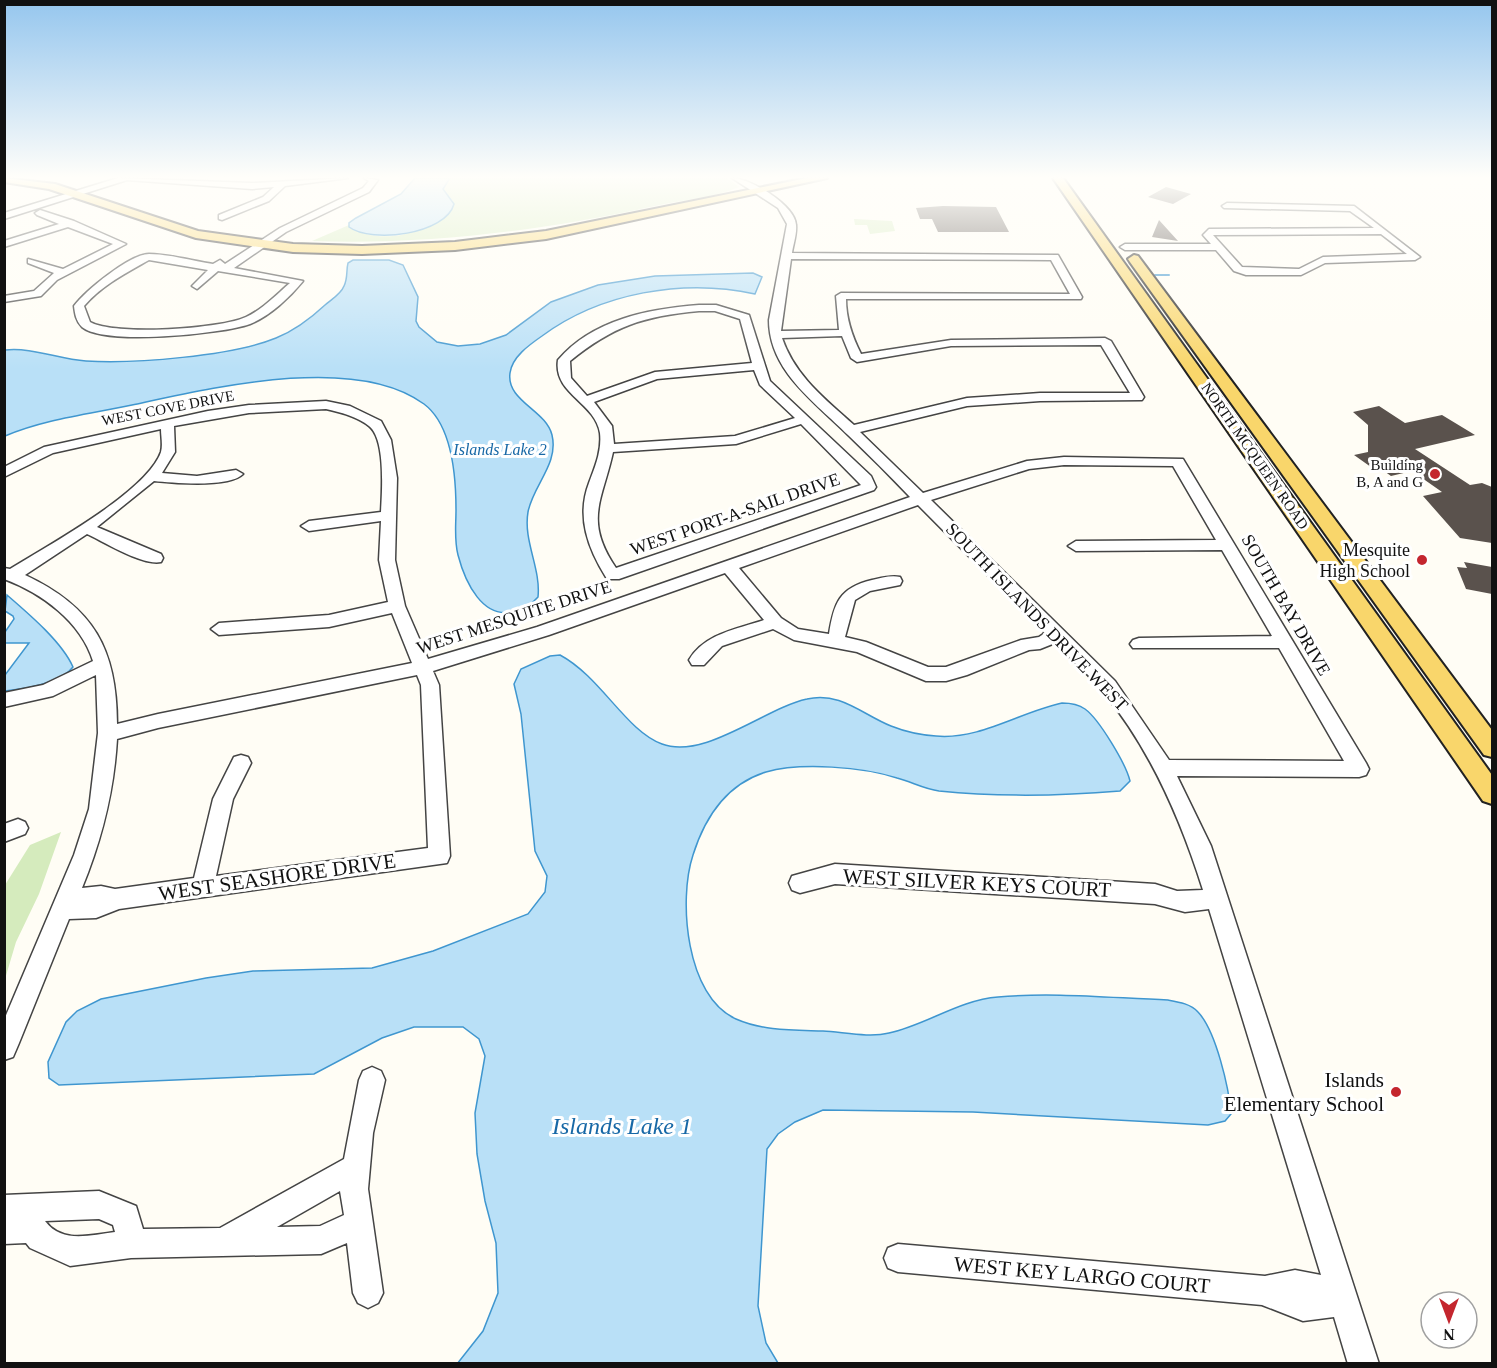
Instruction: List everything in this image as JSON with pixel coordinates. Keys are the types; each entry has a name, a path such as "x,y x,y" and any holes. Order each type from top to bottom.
{"main road":[{"path":"264,242 362,250 491,242"},
{"name":"NORTH MCQUEEN ROAD","path":"1103,242 1492,794"},
{"name":"NORTH MCQUEEN ROAD","path":"1121,242 1492,748"},
{"path":"1107,247 1125,247"}],"street":[{"path":"4,244 16,242"},
{"path":"4,298 36,294 53,278 121,244 116,242"},
{"path":"197,286 202,278 218,268 298,281 256,317 242,323 201,329 108,332 89,326 80,318 79,306 87,295 110,278 148,257 218,268 228,267 259,248 264,242"},
{"name":"SOUTH ISLANDS DRIVE WEST","path":"790,242 775,308 775,335 782,355 809,391 1109,686 1130,712 1165,768 1200,846 1364,1364"},
{"path":"1216,242 1238,269 1252,273 1301,272 1320,260 1405,260 1415,257 1396,242"},
{"path":"1125,247 1219,247"},
{"path":"786,256 1054,257 1077,297 842,296 840,317 844,333 857,358 951,343 1106,341 1138,397 1030,398 967,402 851,430"},
{"path":"32,261 63,273"},
{"path":"699,308 716,308 745,317 759,366 764,382 802,420 736,440 607,448 605,426 598,411 563,379 560,369 564,360 614,323 635,316 699,308"},
{"path":"775,335 844,333"},
{"path":"587,400 655,376 759,366"},
{"path":"778,397 809,391"},
{"name":"WEST COVE DRIVE","path":"4,473 49,450 167,424 249,410 326,405 345,409 376,424 384,440 390,478 387,560 398,606 421,668 430,685 438,856"},
{"name":"WEST PORT-A-SAIL DRIVE","path":"607,448 590,505 592,530 600,559 613,575 869,487 866,479 802,420"},
{"path":"9,574 85,528 150,477 163,463 169,450 167,424"},
{"name":"WEST MESQUITE DRIVE","path":"109,734 158,721 421,668 543,631 920,499 1027,465 1064,461 1178,462"},
{"name":"SOUTH BAY DRIVE","path":"1165,768 1359,769 1178,462"},
{"path":"150,477 197,480 236,474"},
{"path":"309,526 390,515"},
{"path":"85,528 117,540 134,552 155,558"},
{"path":"1076,546 1228,545"},
{"path":"728,566 775,622 794,634 882,654 904,667 926,674 957,671 1027,644 1041,644 1049,641 1055,632"},
{"path":"7,1036 94,828 106,770 109,734 102,664 94,640 70,613 43,591 9,574"},
{"path":"836,642 841,607 849,595 864,586 894,581"},
{"path":"219,629 329,621 398,606"},
{"path":"698,660 716,642 775,622"},
{"path":"1139,644 1283,642"},
{"path":"4,700 47,691 102,664"},
{"path":"203,887 223,799 241,763"},
{"name":"WEST SEASHORE DRIVE","path":"62,908 81,910 101,908 115,899 438,856"},
{"name":"WEST SILVER KEYS COURT","path":"800,883 835,873 1155,894 1172,901 1199,903 1215,897"},
{"path":"368,1293 354,1189 372,1080"},
{"path":"225,1240 356,1167"},
{"path":"4,1209 99,1205 126,1216 130,1244"},
{"path":"4,1230 33,1229 40,1238 70,1252 130,1244 225,1240 321,1240 359,1223"},
{"name":"WEST KEY LARGO COURT","path":"898,1258 1265,1291 1288,1305 1322,1307 1344,1299"}],"green space":[{"path":"61,832 39,894 16,942 5,979 5,885 30,845"}],"water":[{"name":"Islands Lake 2","path":"353,260 389,260 403,265 418,297 416,321 419,327 437,342 458,346 480,344 506,335 551,302 598,285 655,276 753,273 762,277 755,294 728,289 671,289 616,300 565,321 532,343 514,362 511,367 510,383 520,398 548,426 553,446 549,465 528,512 528,533 537,576 538,597 528,606 515,611 504,613 485,605 477,597 465,577 457,549 455,483 446,438 441,425 424,404 395,389 360,380 322,377 282,379 241,384 116,408 36,425 5,436 5,350 25,350 65,358 106,362 156,360 234,350 276,338 308,319 343,289 348,263"},
{"path":"7,595 44,629 68,658 73,667 60,678 41,685 5,691 5,675 29,643 5,643 5,632 14,619 5,611"},
{"name":"Islands Lake 1","path":"560,655 588,676 637,728 662,744 679,747 697,745 716,739 790,704 819,697 841,701 902,730 936,736 968,734 984,730 1062,703 1074,704 1085,709 1091,714 1118,753 1127,773 1130,781 1120,791 1030,795 962,793 934,790 883,774 832,767 780,769 752,777 740,785 719,804 711,815 698,841 688,874 687,921 696,969 706,990 719,1007 736,1019 757,1026 790,1030 881,1034 903,1029 970,1003 998,997 1083,996 1168,1000 1180,1003 1192,1007 1205,1021 1216,1046 1228,1090 1231,1114 1225,1121 1208,1125 973,1112 823,1110 795,1122 778,1134 767,1149 758,1306 766,1343 778,1363 457,1364 483,1331 498,1293 496,1243 485,1201 477,1154 475,1113 485,1056 479,1039 463,1027 414,1027 382,1038 314,1074 59,1085 49,1078 48,1062 66,1022 77,1011 101,999 253,971 372,968 433,951 528,914 545,892 547,876 535,851 521,714 514,684 521,669 550,656"}],"building":[{"name":"Building B, A and G","path":"1379,406 1405,423 1442,415 1475,435 1415,449 1470,485 1482,483 1492,487 1492,543 1460,538 1423,496 1442,492 1412,471 1391,476 1384,471 1378,472 1354,455 1368,452 1368,425 1353,412"},
{"path":"1464,562 1492,567 1492,594 1466,589 1457,567 1467,568"}],"waterway":[{"path":"1155,275 1169,275"}],"place":[{"name":"Building B, A and G","path":"1435,474"},
{"name":"Mesquite High School","path":"1422,560"},
{"name":"Islands Elementary School","path":"1396,1092"}]}
